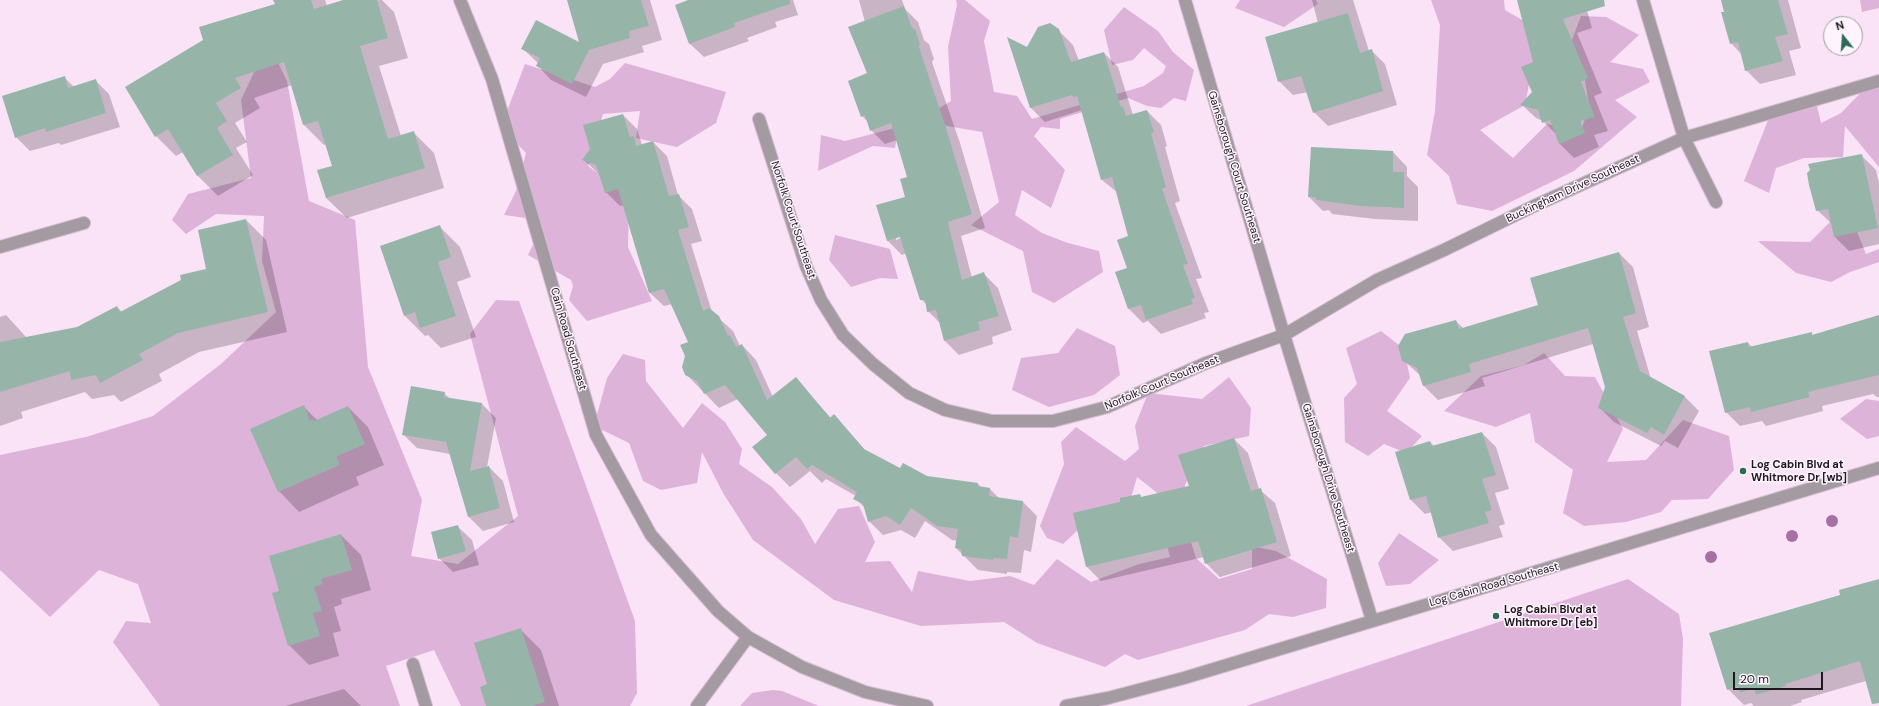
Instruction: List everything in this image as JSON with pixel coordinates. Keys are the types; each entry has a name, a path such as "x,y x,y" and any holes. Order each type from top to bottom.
{"street":[{"name":"Cain Road Southeast","path":"460,0 492,79 596,435 651,535 718,611 748,637"},
{"name":"Gainsborough Court Southeast","path":"1185,0 1284,335"},
{"path":"1643,0 1684,138 1716,202"},
{"name":"Buckingham Drive Southeast","path":"1284,335 1377,280 1444,250 1534,206 1684,138 1879,81"},
{"name":"Norfolk Court Southeast","path":"759,118 806,266 821,300 843,335 873,364 909,393 945,410 992,421 1053,421 1107,407 1206,363 1284,335"},
{"path":"0,247 84,223"},
{"name":"Gainsborough Drive Southeast","path":"1284,335 1372,620"},
{"name":"Log Cabin Road Southeast","path":"1066,706 1109,702 1372,620 1520,577 1879,468"},
{"path":"697,706 748,637 802,667 865,692 927,706"},
{"path":"413,664 426,706"}],"shaded area":[{"path":"956,0 965,0 990,21 984,41 994,92 1017,96 1032,119 1144,86 1163,73 1166,66 1144,48 1133,60 1112,65 1104,30 1124,7 1158,31 1173,52 1194,70 1186,101 1174,98 1161,108 1147,106 1128,98 1060,119 1060,129 1041,127 1034,136 1065,170 1051,208 1022,190 1015,215 1042,233 1068,243 1099,251 1103,272 1054,303 1032,292 1023,251 971,225 999,202 982,132 918,121 951,101 948,47 957,5"},
{"path":"1240,0 1316,0 1318,4 1284,27 1235,8"},
{"path":"1431,0 1504,0 1505,10 1560,42 1532,69 1525,105 1480,130 1513,158 1547,124 1581,132 1589,105 1583,69 1570,45 1581,16 1606,17 1639,35 1610,62 1643,69 1650,82 1615,100 1637,117 1574,171 1492,211 1457,204 1449,176 1427,155 1435,111 1440,25"},
{"path":"1860,0 1879,0 1879,8 1862,12"},
{"path":"268,42 287,81 309,201 355,220 368,367 422,500 411,556 458,564 518,516 470,334 496,300 519,301 635,621 637,693 630,706 461,706 434,650 386,666 400,706 160,706 113,642 126,621 151,623 138,584 99,570 50,617 0,570 0,455 86,437 153,416 221,364 276,312 262,261 264,216 216,214 186,234 172,220 188,194 251,178 241,100"},
{"path":"625,63 726,92 716,123 677,147 636,138 640,111 603,114 588,166 629,196 628,247 652,301 587,321 569,300 573,286 571,280 528,255 537,236 533,219 504,215 516,191 526,153 501,127 525,64 595,87 610,79"},
{"path":"1879,74 1879,167 1845,126 1843,157 1804,158 1776,168 1769,193 1744,181 1774,105 1814,94 1821,123 1841,113"},
{"path":"899,127 895,148 873,146 818,171 821,135 845,141"},
{"path":"1833,219 1856,229 1866,254 1879,249 1879,262 1850,272 1831,282 1796,273 1758,241 1810,242"},
{"path":"835,235 890,249 898,279 880,278 851,287 829,260"},
{"path":"1077,328 1115,346 1120,375 1094,395 1049,407 1012,390 1021,358 1058,353"},
{"path":"1381,331 1404,349 1410,378 1387,411 1422,436 1406,453 1384,444 1368,456 1345,442 1344,398 1357,384 1346,348"},
{"path":"1544,353 1565,376 1595,377 1623,429 1607,462 1646,460 1683,420 1729,436 1734,470 1708,499 1672,500 1661,512 1626,522 1584,526 1563,513 1573,470 1535,442 1530,413 1496,427 1444,411 1481,376 1524,365"},
{"path":"623,354 645,360 646,381 683,428 702,403 725,422 742,449 739,464 772,487 801,519 815,544 838,509 859,506 875,542 865,562 890,561 912,592 918,571 970,581 1010,576 1034,585 1057,559 1091,582 1139,564 1170,557 1164,533 1170,503 1137,477 1127,512 1078,530 1063,544 1047,538 1040,526 1064,464 1061,442 1076,427 1125,461 1139,449 1135,426 1148,393 1202,399 1229,377 1251,408 1249,436 1204,446 1185,485 1189,536 1196,558 1219,579 1252,569 1252,546 1276,551 1327,579 1326,608 1293,617 1269,614 1245,630 1138,660 1125,654 1105,667 1037,643 1004,622 921,626 834,600 753,540 723,493 702,452 697,483 661,490 643,481 629,443 594,426 607,378"},
{"path":"1866,399 1879,401 1879,436 1867,439 1840,419"},
{"path":"1399,533 1439,560 1410,584 1386,586 1378,563"},
{"path":"1628,579 1679,614 1683,639 1681,706 1246,706"},
{"path":"773,690 782,691 819,706 740,706 752,693"}],"building":[{"path":"273,0 311,0 314,9 343,0 377,0 388,38 360,46 388,139 414,131 425,168 326,198 317,170 332,166 318,121 303,125 284,62 235,78 241,88 216,103 227,121 217,128 233,155 197,176 168,129 155,137 125,87 203,40 199,27 275,4"},
{"path":"567,0 641,0 649,26 629,31 630,38 589,50 572,84 536,66 540,58 521,49 536,20 579,42"},
{"path":"688,0 790,0 790,4 734,23 735,27 689,44 675,5"},
{"path":"1517,0 1604,0 1605,6 1563,19 1588,78 1581,82 1595,117 1580,121 1585,133 1559,144 1550,120 1542,123 1538,110 1520,105 1532,92 1521,67 1533,62"},
{"path":"1721,0 1778,0 1788,34 1775,37 1783,61 1745,71 1738,42 1730,44 1721,12 1724,12"},
{"path":"904,6 912,28 915,29 920,44 919,47 946,128 972,214 948,222 962,280 984,272 999,316 978,322 980,330 944,341 936,310 927,312 925,300 920,300 900,237 887,241 876,205 905,197 900,179 907,177 891,123 870,131 865,115 861,117 848,81 867,73 848,27"},
{"path":"1348,13 1360,53 1372,49 1383,91 1313,113 1301,76 1278,82 1265,37"},
{"path":"1050,23 1059,29 1071,62 1104,52 1121,107 1123,106 1126,116 1147,110 1154,132 1151,133 1166,187 1162,189 1188,264 1183,265 1195,298 1191,299 1193,304 1146,320 1141,305 1128,309 1115,272 1127,268 1117,240 1128,236 1112,177 1101,180 1077,96 1073,97 1072,95 1030,108 1007,37 1027,47 1038,27"},
{"path":"65,76 68,88 96,79 106,113 46,132 45,128 15,138 2,96"},
{"path":"623,114 630,137 634,136 636,146 653,141 669,196 679,194 689,227 678,230 703,311 709,308 719,316 728,336 730,335 736,347 742,344 767,400 796,377 830,418 834,414 864,449 900,468 903,463 927,476 978,483 978,486 990,488 989,496 1023,501 1018,538 1010,536 1007,559 994,558 993,560 962,556 961,549 955,548 958,529 937,526 911,508 900,525 886,516 868,522 863,504 853,499 857,492 812,465 807,469 796,457 775,474 752,447 767,435 725,385 704,394 697,381 685,375 682,367 685,356 680,345 688,342 664,289 649,293 618,189 605,193 596,165 582,160 590,149 583,125"},
{"path":"1311,147 1393,151 1393,172 1404,172 1404,208 1360,206 1317,200 1315,197 1308,197"},
{"path":"1862,154 1878,228 1834,237 1828,209 1816,211 1809,185 1807,173 1810,170 1808,164"},
{"path":"246,219 268,312 178,333 139,354 143,360 100,383 96,375 71,380 70,371 0,392 0,342 77,327 117,306 120,312 181,280 180,275 206,269 198,230"},
{"path":"440,225 451,257 438,262 456,316 420,328 415,312 404,316 380,246"},
{"path":"1619,252 1636,313 1623,317 1640,371 1685,396 1664,435 1651,427 1647,433 1598,408 1605,387 1588,328 1469,364 1471,372 1423,386 1417,368 1402,361 1398,346 1405,334 1456,320 1459,329 1538,305 1530,278"},
{"path":"1879,315 1879,375 1808,392 1810,397 1751,412 1750,407 1725,413 1709,351 1748,342 1749,347 1812,332 1812,335"},
{"path":"411,386 445,392 444,397 482,403 470,471 489,466 500,508 468,517 446,442 402,435"},
{"path":"304,405 310,421 313,419 314,421 348,406 365,444 336,457 340,465 278,492 250,429"},
{"path":"1482,432 1496,475 1482,479 1492,510 1485,512 1489,523 1438,538 1426,496 1410,500 1395,452 1430,441 1432,446"},
{"path":"1234,438 1251,491 1261,488 1277,542 1205,564 1198,541 1086,567 1073,513 1120,502 1120,498 1140,494 1141,497 1189,486 1178,455"},
{"path":"458,525 466,551 438,559 431,532"},
{"path":"341,534 352,570 321,579 323,584 314,587 322,611 313,613 320,636 288,646 272,593 279,591 269,556"},
{"path":"1879,579 1879,703 1872,704 1860,661 1785,684 1786,686 1756,695 1754,688 1740,693 1738,686 1727,690 1709,633 1840,595 1839,590"},
{"path":"521,628 545,702 532,706 486,706 480,687 487,684 474,643"}],"place":[{"name":"Log Cabin Blvd at Whitmore Dr [wb]","path":"1743,471"},
{"name":"Log Cabin Blvd at Whitmore Dr [eb]","path":"1496,616"}]}
